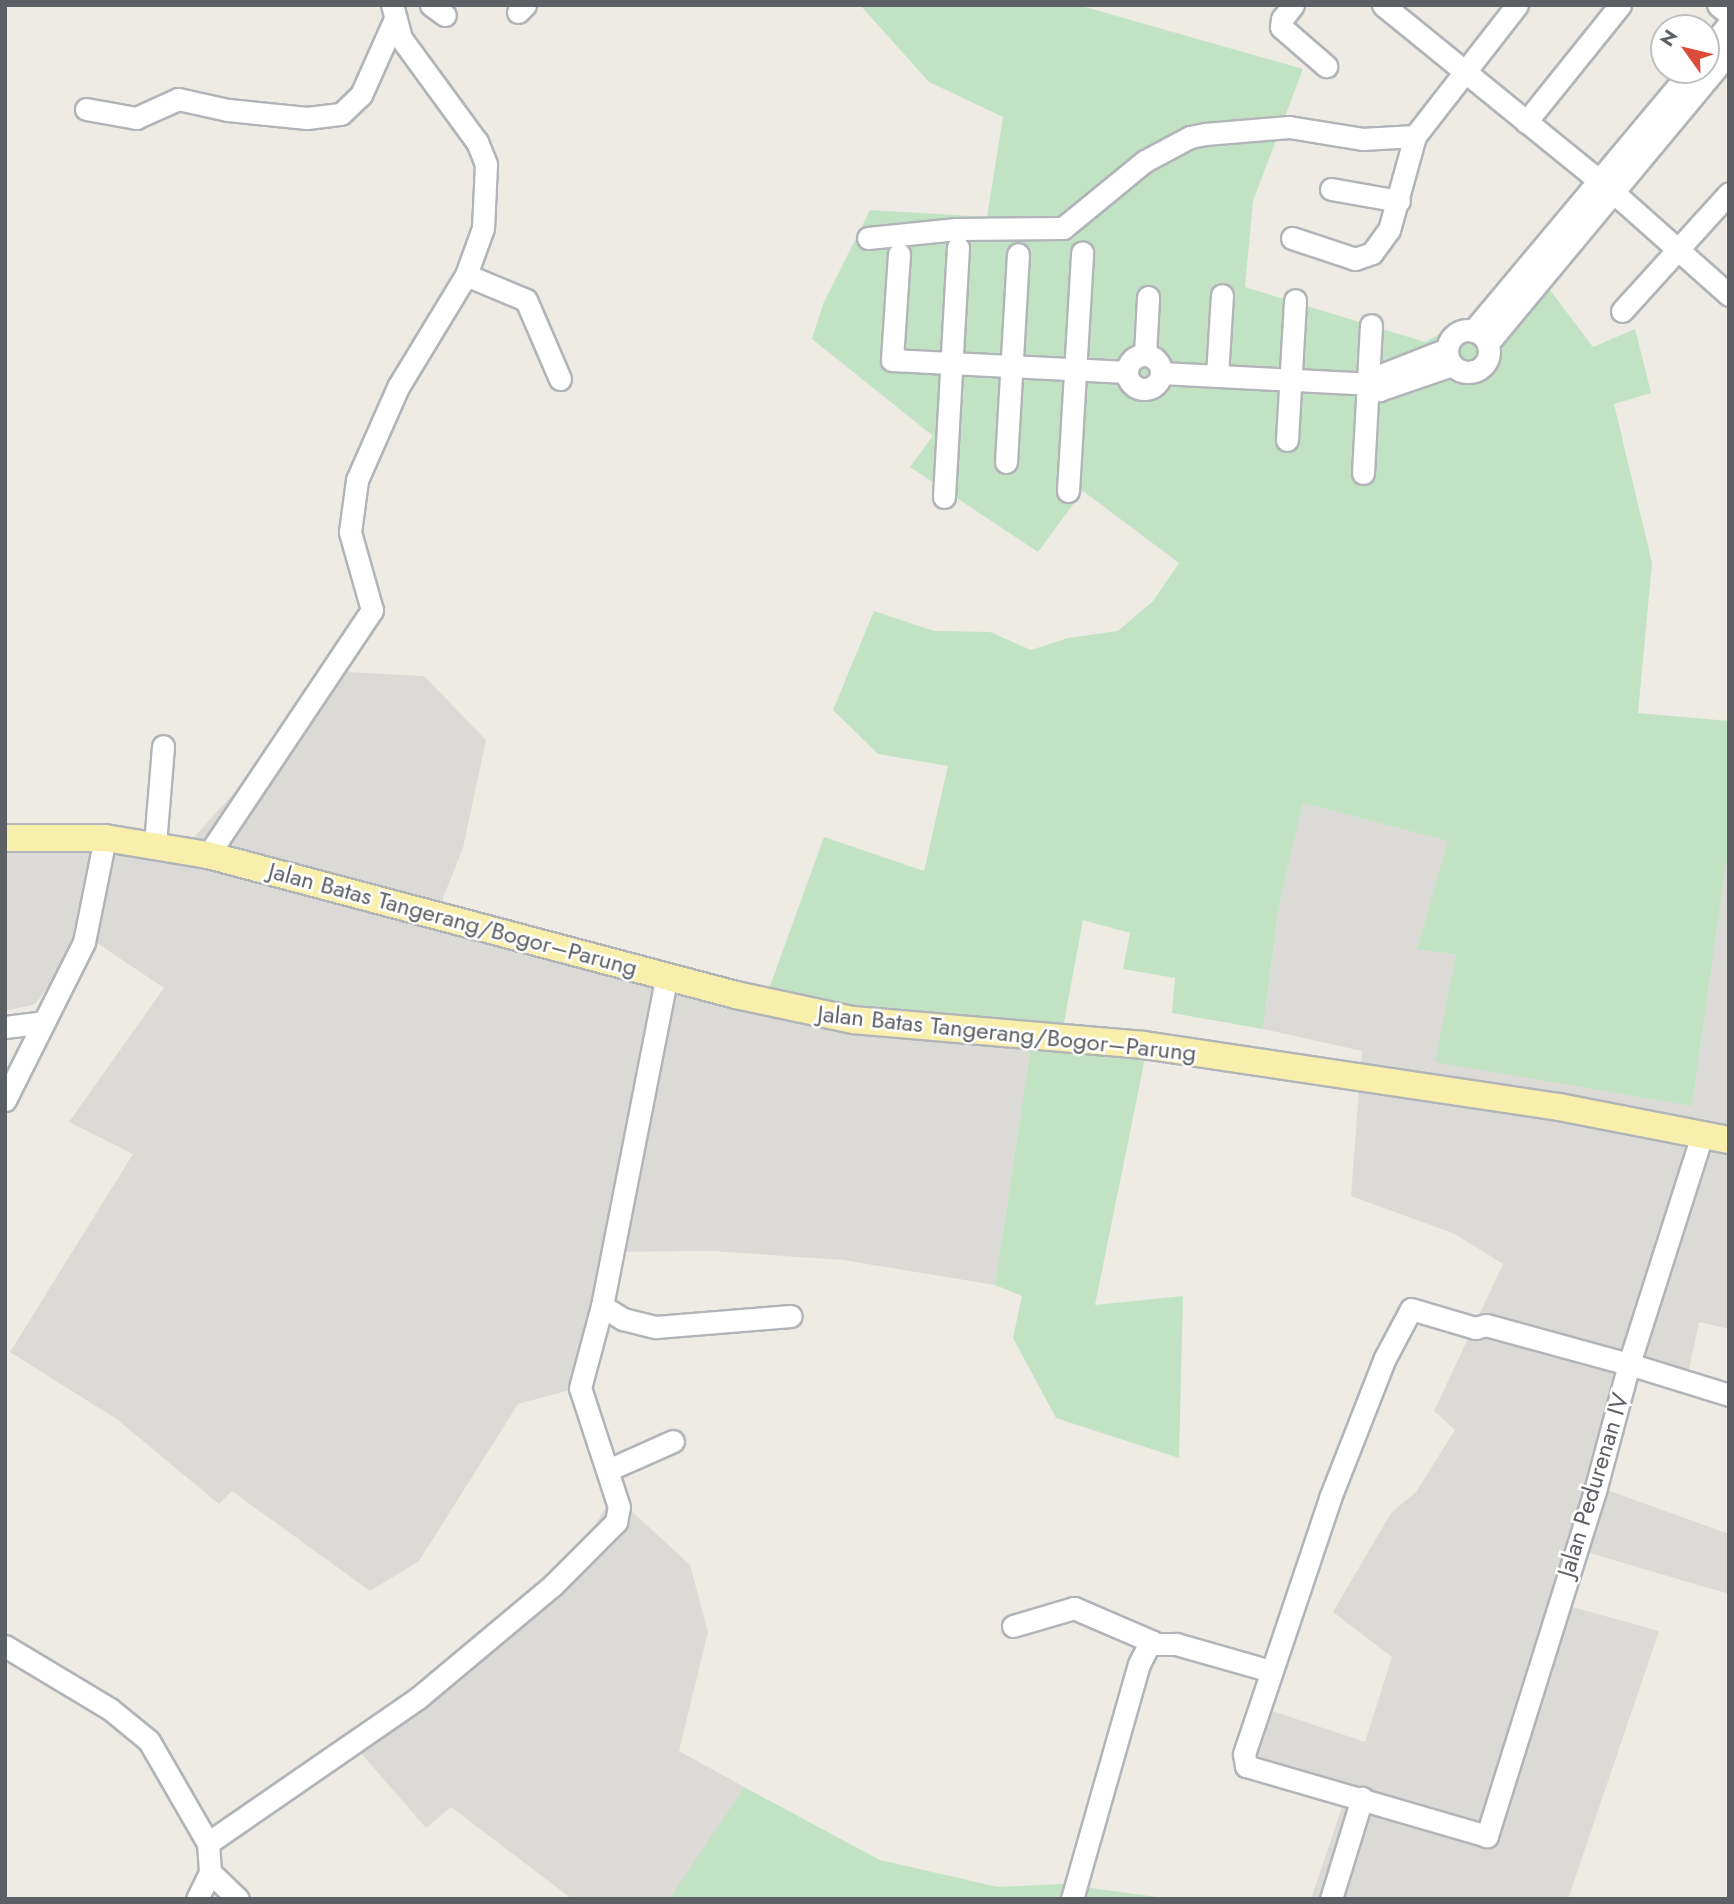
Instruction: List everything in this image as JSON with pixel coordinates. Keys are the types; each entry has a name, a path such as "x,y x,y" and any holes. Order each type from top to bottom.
{"main road":[{"name":"Jalan Batas Tangerang/Bogor–Parung","path":"5,838 105,838 155,844 208,855 667,976 853,1020 1143,1045 1559,1107 1729,1140"}],"street":[{"path":"1293,5 1282,19 1282,27 1326,66"},
{"path":"1292,239 1355,259 1364,258 1389,230 1415,136 1517,5"},
{"path":"1526,122 1620,5"},
{"path":"1718,5 1729,14"},
{"path":"1392,8 1463,73 1606,187 1729,295"},
{"path":"86,109 136,118 178,99 241,112 307,118 341,114 361,95 395,11"},
{"path":"208,855 372,610 350,532 357,480 398,387 466,275 483,228 486,163 464,119 407,48 395,11"},
{"path":"1481,337 1606,187 1729,53"},
{"path":"1606,187 1681,84"},
{"path":"868,238 944,229 1063,228 1144,161 1178,142 1205,134 1289,127 1362,139 1415,136"},
{"path":"1331,190 1399,201"},
{"path":"1622,311 1680,251 1729,193"},
{"path":"944,497 958,247"},
{"path":"1068,491 1082,252"},
{"path":"899,254 892,360 1127,372"},
{"path":"1006,462 1018,254"},
{"path":"466,275 526,300 560,379"},
{"path":"1217,376 1222,295"},
{"path":"1145,355 1148,297"},
{"path":"1287,440 1294,300"},
{"path":"1363,473 1371,325"},
{"path":"1450,357 1456,334 1481,337"},
{"path":"1450,357 1463,372 1476,371 1486,362 1481,337"},
{"path":"1145,355 1158,363 1161,373 1153,386 1143,389 1133,385 1127,372 1131,362 1145,355"},
{"path":"1161,373 1368,384 1375,377 1450,357"},
{"path":"155,844 163,746"},
{"path":"5,1100 84,942 105,838"},
{"path":"208,1843 418,1698 552,1586 616,1522 619,1507 580,1388 602,1306 667,976"},
{"path":"5,1027 44,1022"},
{"name":"Jalan Pedurenan IV","path":"1362,1798 1487,1836 1629,1364 1702,1135"},
{"path":"602,1306 623,1319 656,1327 791,1316"},
{"path":"1331,1899 1362,1798 1246,1766 1244,1754 1335,1483 1384,1358 1411,1309 1629,1364 1729,1395"},
{"path":"608,1470 673,1441"},
{"path":"1013,1626 1074,1608 1153,1642 1271,1671"},
{"path":"1072,1899 1139,1664 1153,1642"},
{"path":"5,1646 110,1709 149,1741 208,1843 210,1872 197,1899"},
{"path":"210,1872 238,1899"}],"shaded area":[{"path":"328,671 424,676 486,740 463,848 435,918 761,1011 1033,1032 995,1285 843,1260 712,1251 605,1252 570,1390 518,1404 419,1561 370,1591 232,1491 219,1504 118,1420 10,1352 133,1154 69,1122 164,988 88,937 35,1004 5,1011 5,834 176,857 261,763"},
{"path":"1303,803 1449,841 1417,949 1456,955 1692,1106 1729,844 1729,1329 1699,1322 1688,1374 1629,1361 1593,1485 1729,1534 1729,1594 1576,1549 1558,1603 1659,1631 1568,1899 1311,1899 1346,1795 1238,1758 1257,1706 1365,1742 1392,1657 1333,1612 1391,1513 1416,1492 1455,1430 1434,1411 1503,1264 1455,1234 1351,1196 1362,1051 1263,1029 1279,906"},
{"path":"613,1494 690,1565 708,1632 679,1751 744,1787 669,1899 572,1899 451,1807 426,1828 346,1736 388,1708 581,1550"}],"green space":[{"path":"860,5 1078,5 1303,69 1253,201 1245,287 1425,342 1540,277 1593,347 1635,329 1651,393 1614,404 1652,563 1638,713 1729,721 1729,844 1692,1106 1435,1062 1456,955 1417,949 1448,841 1303,803 1279,906 1263,1029 1172,1013 1175,978 1123,969 1130,933 1083,920 1061,1039 1145,1058 1095,1305 1183,1296 1179,1458 1056,1418 1013,1338 1022,1296 995,1285 1033,1032 761,1011 824,837 924,871 948,766 878,754 833,710 874,611 934,631 990,632 1031,650 1068,638 1118,631 1153,601 1179,563 1083,491 1038,552 910,467 933,436 812,339 823,304 870,210 987,217 1003,117 929,82"},
{"path":"744,1787 880,1860 998,1887 1061,1884 1172,1899 669,1899"}]}
